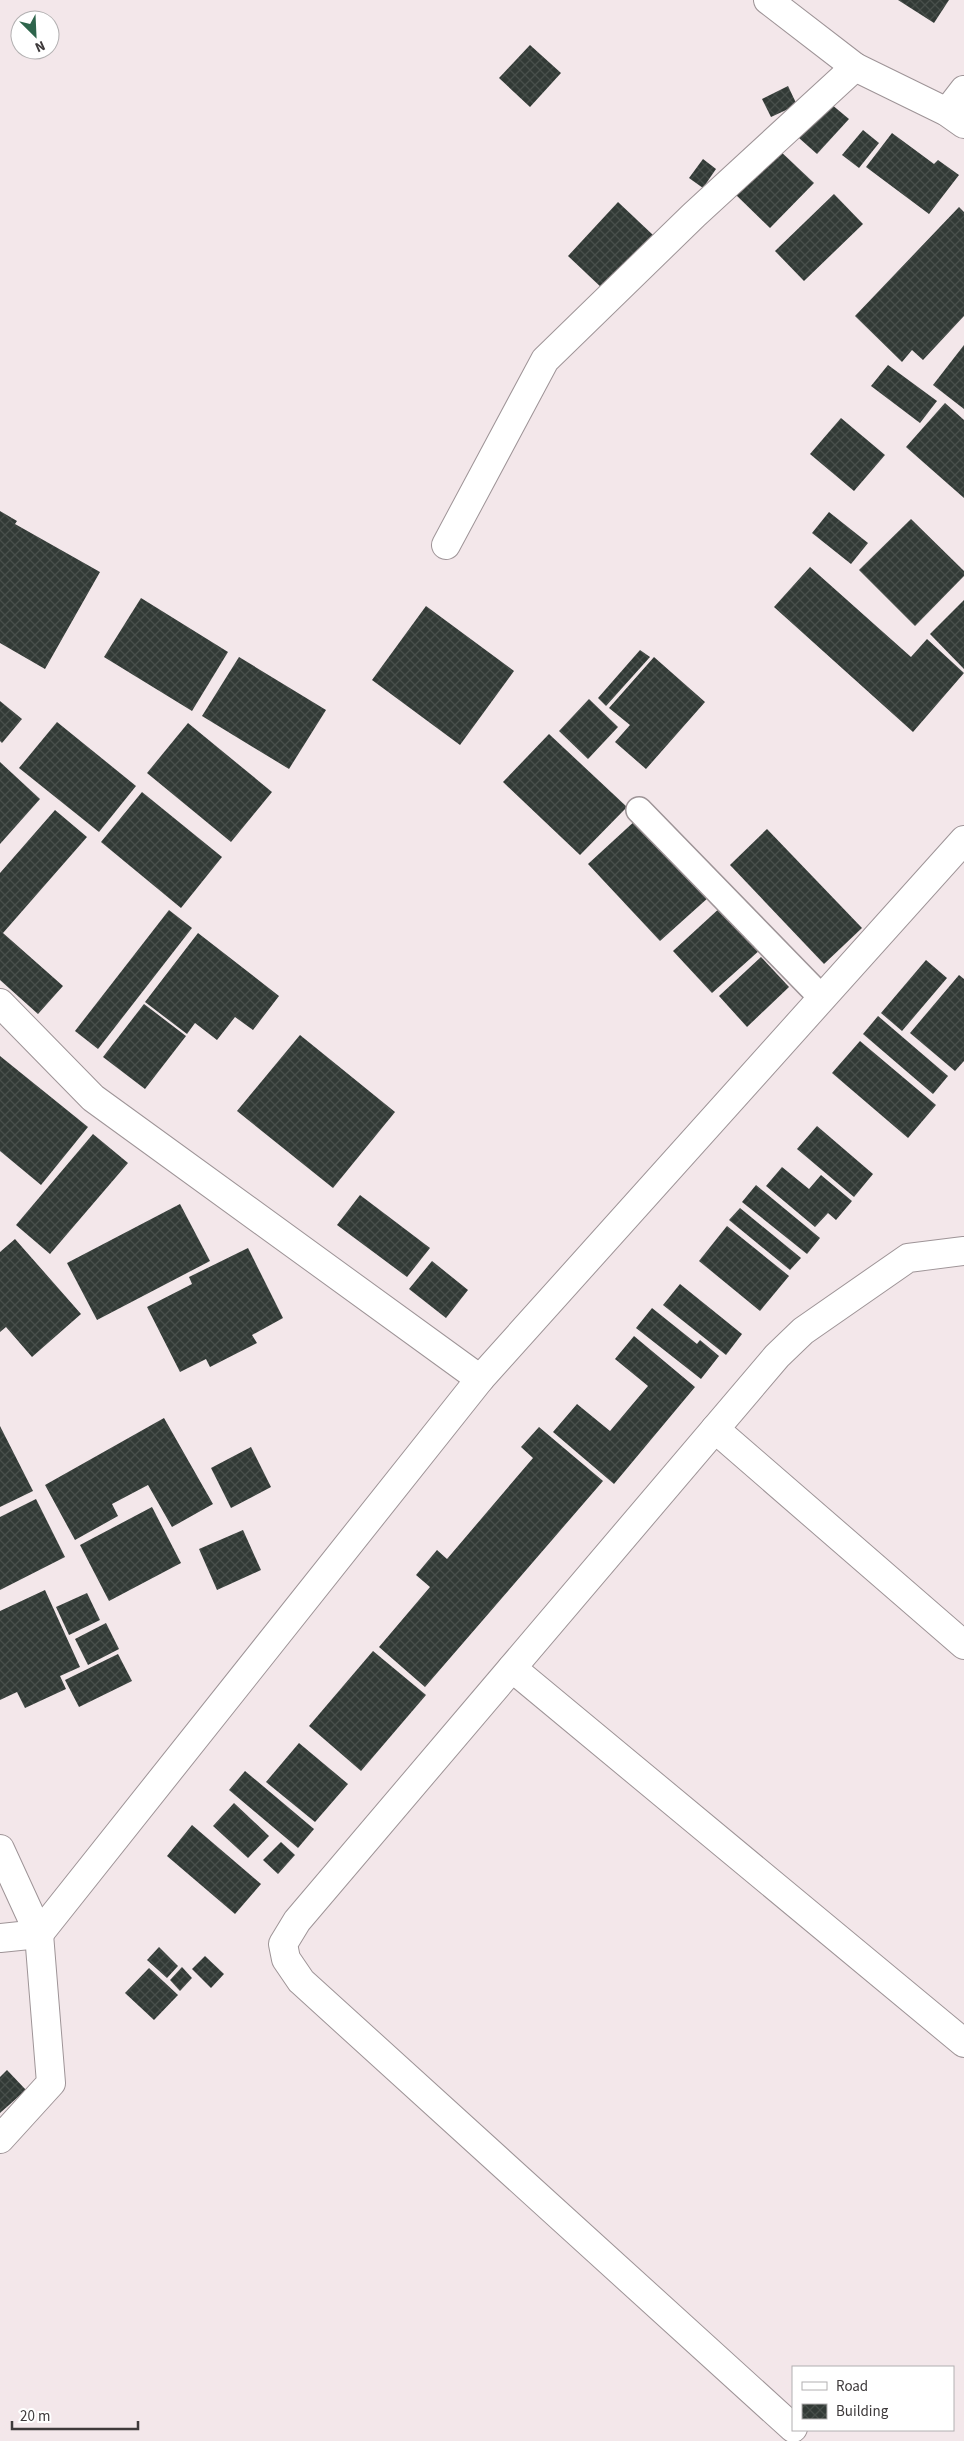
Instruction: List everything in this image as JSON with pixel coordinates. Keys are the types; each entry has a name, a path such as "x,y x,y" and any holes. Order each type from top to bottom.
{"street":[{"path":"768,0 854,66 956,118 964,90"},
{"path":"446,545 545,360 694,215 854,66"},
{"path":"0,1938 38,1934 480,1379 964,840"},
{"path":"0,1002 93,1098 480,1379"},
{"path":"792,2427 301,1981 286,1958 283,1944 297,1921 776,1356 803,1331 908,1258 964,1250"},
{"path":"715,1429 964,1645"},
{"path":"512,1668 964,2043"},
{"path":"0,1850 38,1934 51,2083 0,2139"},
{"path":"796,2431 807,2441"}],"lane":[{"path":"639,810 822,998"}],"building":[{"path":"898,0 949,0 934,23"},
{"path":"530,45 561,73 530,107 499,78"},
{"path":"788,86 797,105 771,117 762,99"},
{"path":"831,104 849,119 817,154 799,138"},
{"path":"863,130 879,143 859,168 842,155"},
{"path":"892,133 934,164 938,160 959,175 929,214 866,167"},
{"path":"777,148 814,183 770,228 734,193"},
{"path":"703,159 716,169 703,188 689,178"},
{"path":"834,194 863,224 804,281 775,251"},
{"path":"618,202 653,235 603,289 568,256"},
{"path":"959,207 964,212 964,316 923,360 912,350 902,362 855,316"},
{"path":"964,345 964,409 933,385"},
{"path":"888,365 937,401 920,423 871,386"},
{"path":"945,403 964,420 964,498 906,447"},
{"path":"841,418 885,455 854,491 810,454"},
{"path":"0,511 17,521 15,524 100,572 45,669 0,643"},
{"path":"829,512 868,543 851,564 812,533"},
{"path":"911,519 964,571 964,576 915,626 859,570"},
{"path":"810,567 911,657 927,639 964,673 913,732 774,607"},
{"path":"141,598 228,652 192,711 104,657"},
{"path":"964,600 964,669 930,634"},
{"path":"426,606 514,671 460,745 372,680"},
{"path":"640,650 650,657 606,706 598,698"},
{"path":"239,657 326,710 289,769 202,716"},
{"path":"654,657 705,702 646,769 615,742 630,725 609,708"},
{"path":"589,699 618,727 588,759 559,731"},
{"path":"0,701 22,719 2,743 0,741"},
{"path":"57,722 136,786 99,832 19,768"},
{"path":"188,723 272,792 231,842 147,773"},
{"path":"549,734 627,807 580,855 503,782"},
{"path":"0,762 40,799 0,844"},
{"path":"142,792 222,857 181,908 101,842"},
{"path":"55,810 87,837 3,933 63,986 38,1014 0,980 0,873"},
{"path":"637,819 709,897 660,941 588,864"},
{"path":"767,829 862,928 824,964 730,865"},
{"path":"722,906 761,949 712,993 673,951"},
{"path":"169,910 192,928 98,1049 75,1031"},
{"path":"198,933 279,996 253,1030 235,1017 217,1040 195,1023 187,1034 145,1002"},
{"path":"761,957 789,987 747,1027 719,996"},
{"path":"926,960 947,978 902,1031 881,1013"},
{"path":"959,975 964,979 964,1061 955,1071 910,1033"},
{"path":"144,1004 186,1036 145,1089 103,1057"},
{"path":"878,1016 948,1076 933,1094 863,1034"},
{"path":"300,1035 395,1112 333,1188 237,1111"},
{"path":"860,1041 936,1105 908,1138 832,1073"},
{"path":"0,1056 88,1127 41,1185 0,1151"},
{"path":"817,1126 873,1174 854,1197 797,1149"},
{"path":"93,1134 128,1163 50,1254 16,1225"},
{"path":"782,1167 809,1189 821,1175 852,1201 836,1220 828,1213 815,1227 766,1186"},
{"path":"756,1185 820,1238 807,1254 742,1202"},
{"path":"360,1195 430,1248 407,1277 337,1225"},
{"path":"180,1204 210,1261 97,1320 67,1263"},
{"path":"740,1208 801,1258 790,1270 729,1220"},
{"path":"727,1226 789,1276 760,1311 699,1261"},
{"path":"15,1239 81,1314 32,1357 6,1327 0,1332 0,1252"},
{"path":"248,1248 283,1318 252,1335 257,1343 210,1367 206,1359 180,1372 147,1307 192,1284 189,1277"},
{"path":"432,1261 468,1290 446,1318 409,1289"},
{"path":"680,1284 742,1334 726,1355 663,1305"},
{"path":"652,1308 697,1344 700,1340 719,1356 701,1379 636,1328"},
{"path":"634,1336 695,1387 614,1484 553,1432 577,1404 610,1431 648,1386 615,1359"},
{"path":"164,1418 213,1504 172,1527 148,1485 112,1504 118,1516 75,1540 45,1485"},
{"path":"0,1426 33,1491 0,1507"},
{"path":"539,1427 603,1481 425,1687 379,1647 430,1587 416,1575 437,1550 447,1559 533,1458 521,1447"},
{"path":"251,1447 271,1487 231,1508 211,1468"},
{"path":"36,1499 65,1557 0,1590 0,1517"},
{"path":"152,1507 181,1563 109,1601 80,1545"},
{"path":"243,1530 261,1570 217,1590 199,1549"},
{"path":"45,1590 80,1667 60,1676 66,1689 25,1708 17,1692 0,1700 0,1611"},
{"path":"87,1593 100,1620 69,1635 56,1607"},
{"path":"106,1623 119,1649 88,1665 75,1639"},
{"path":"373,1651 426,1695 361,1771 309,1726"},
{"path":"118,1654 132,1681 79,1707 65,1680"},
{"path":"299,1743 348,1784 315,1822 266,1782"},
{"path":"245,1771 314,1829 298,1848 229,1790"},
{"path":"234,1803 269,1836 248,1858 213,1826"},
{"path":"192,1825 261,1884 235,1914 167,1856"},
{"path":"281,1842 295,1855 278,1874 263,1860"},
{"path":"159,1947 178,1966 167,1978 147,1960"},
{"path":"205,1956 224,1974 211,1988 192,1969"},
{"path":"182,1967 192,1978 180,1991 170,1980"},
{"path":"149,1968 178,1995 154,2020 125,1993"},
{"path":"7,2070 26,2090 0,2113 0,2077"}]}
